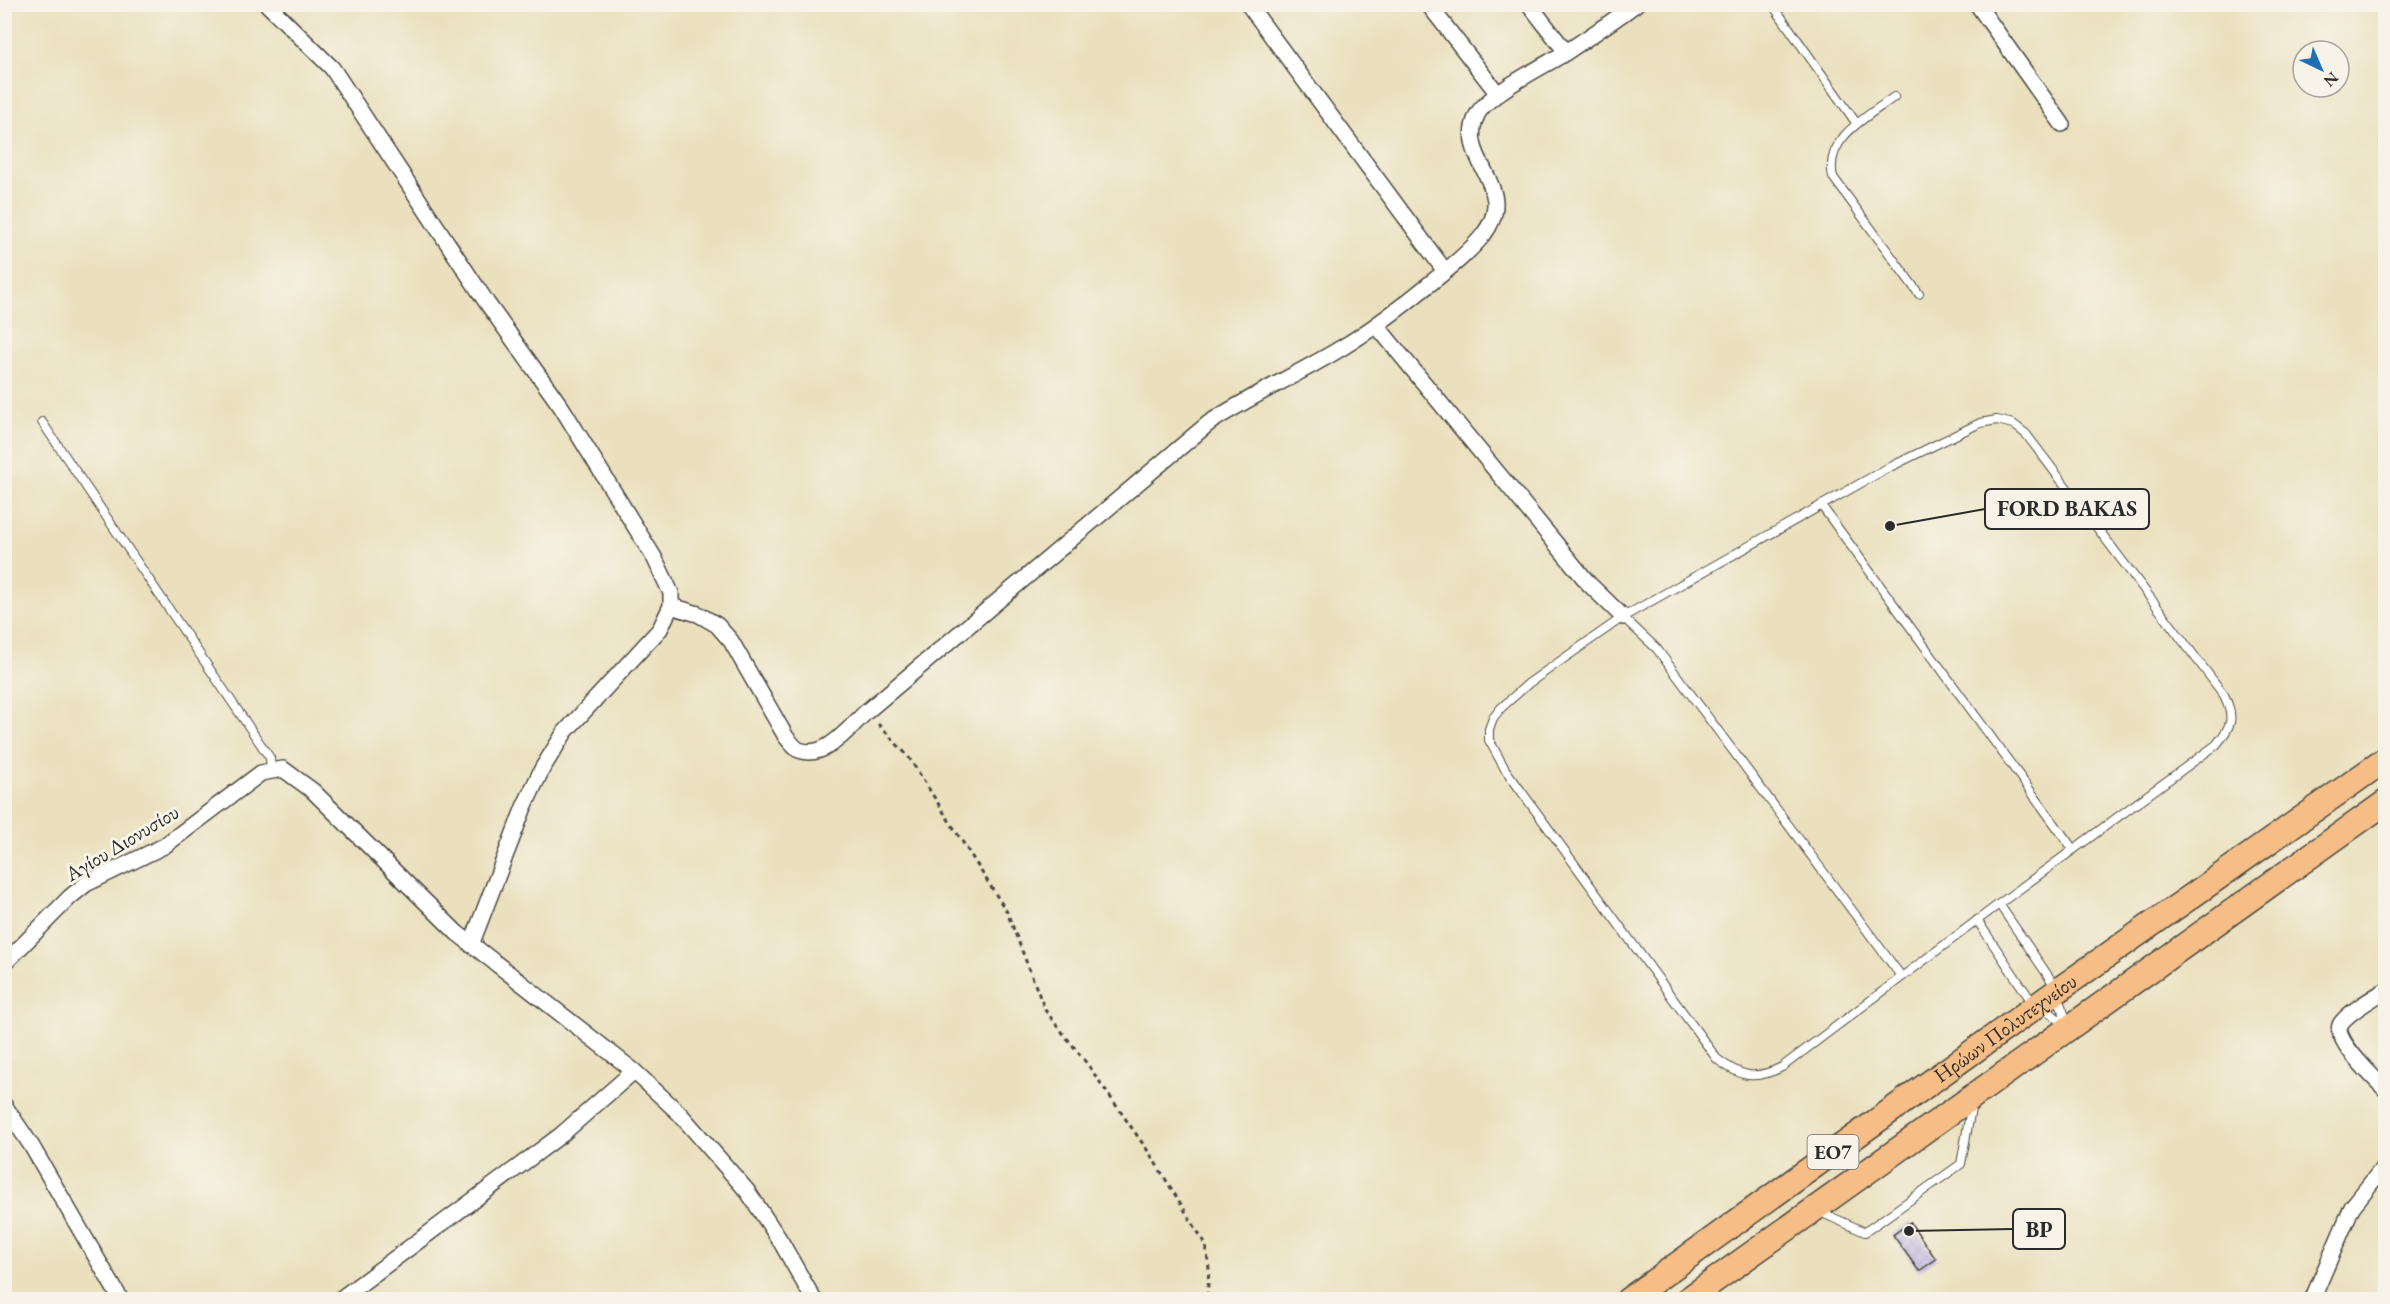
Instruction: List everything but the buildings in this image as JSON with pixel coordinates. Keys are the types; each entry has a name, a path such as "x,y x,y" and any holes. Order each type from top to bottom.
{"main road":[{"name":"Ηρώων Πολυτεχνείου","path":"1628,1299 2385,759"},
{"name":"Ηρώων Πολυτεχνείου","path":"1687,1299 2385,802"}],"street":[{"path":"267,4 332,68 487,303 562,408 665,577 671,593 671,606 654,639 584,710 552,750 524,807 471,945"},
{"path":"1248,4 1445,271"},
{"path":"1428,4 1498,94"},
{"path":"1529,4 1566,52"},
{"path":"671,606 698,615 717,625 731,641 786,737 798,749 813,753 831,745 866,712 1209,423 1243,401 1377,326 1445,271 1484,233 1496,211 1493,189 1476,153 1472,138 1477,115 1498,94 1566,52 1636,4"},
{"path":"1977,4 2062,124"},
{"path":"1377,326 1589,584 1623,617"},
{"path":"270,771 283,769 313,791 471,945 634,1071 696,1130 748,1192 781,1242 814,1299"},
{"name":"Αγίου Διονυσίου","path":"4,964 69,897 86,884 164,846 261,773 270,771"},
{"path":"2385,990 2348,1016 2340,1025 2340,1035 2346,1046 2385,1090"},
{"path":"339,1299 552,1142 634,1071"},
{"path":"4,1105 31,1145 121,1299"},
{"path":"2312,1299 2352,1207 2385,1164"}],"lane":[{"path":"1772,4 1857,124"},
{"path":"1894,97 1857,124 1839,141 1830,165 1833,177 1919,294"},
{"path":"1997,420 2013,424 2026,434 2224,695 2231,711 2229,729 2216,745 1785,1064 1766,1075 1749,1076 1732,1070 1717,1059 1505,769 1489,740 1489,729 1493,718 1514,695 1623,617 1886,468 1980,423 1997,420"},
{"path":"42,423 270,758 270,771"},
{"path":"1821,505 2073,849"},
{"path":"1623,617 1657,649 1901,976"},
{"path":"1999,904 2047,998 2070,1028"},
{"path":"1977,920 2028,996 2047,998 2070,1028"},
{"path":"1814,1209 1865,1232 1961,1164 1973,1096"}],"path":[{"path":"866,712 908,756 1007,912 1045,1010 1088,1065 1150,1154 1206,1245 1209,1269 1207,1299"}],"place":[{"name":"FORD BAKAS","path":"1890,526"},
{"name":"BP","path":"1909,1231"}]}
